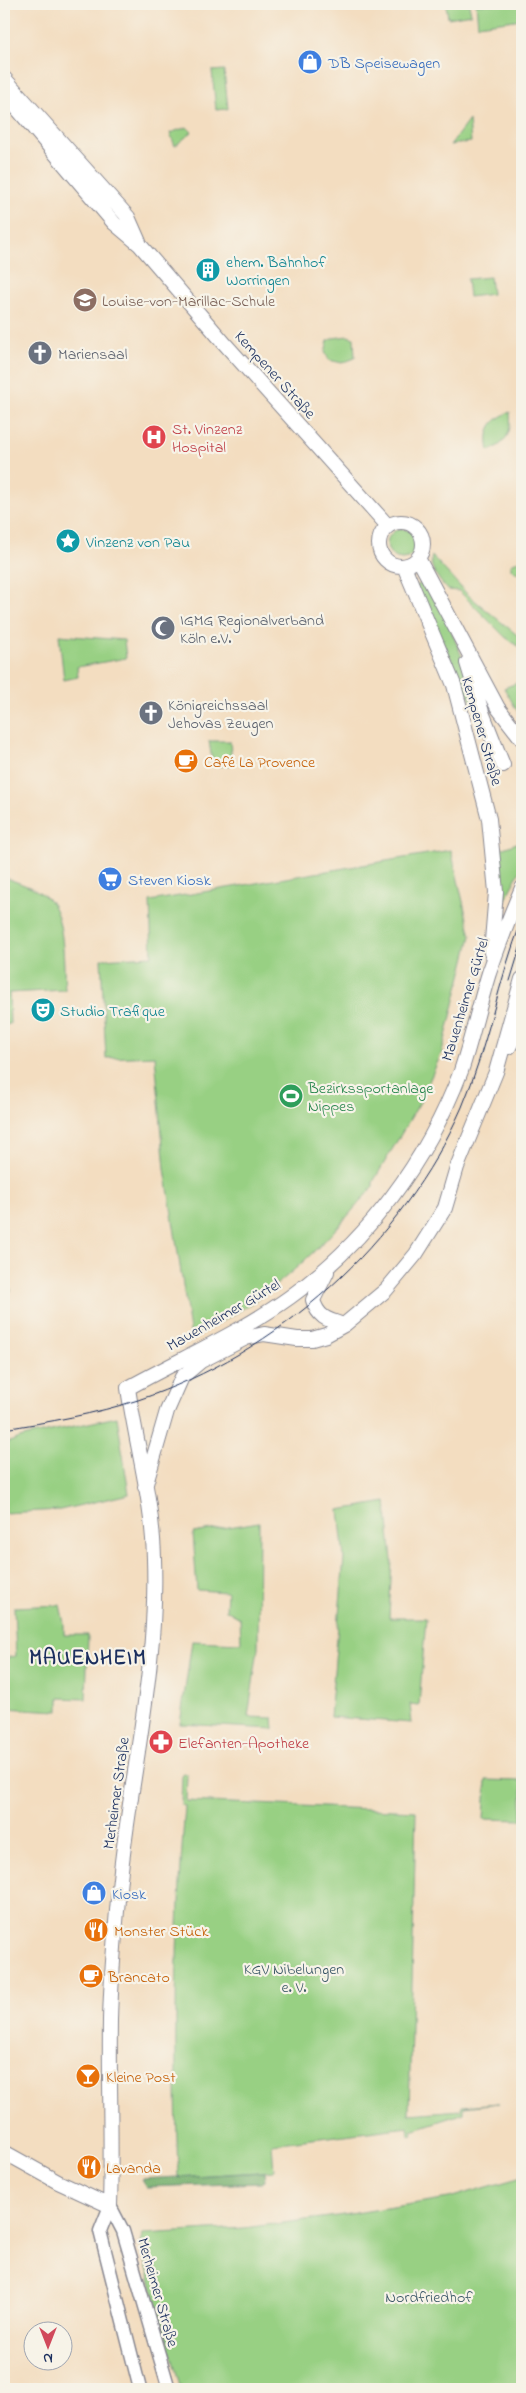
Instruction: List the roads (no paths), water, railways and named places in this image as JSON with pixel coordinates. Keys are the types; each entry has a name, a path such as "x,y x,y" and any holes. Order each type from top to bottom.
{"main road":[{"name":"Kempener Straße","path":"4,78 128,217 140,244"},
{"name":"Kempener Straße","path":"4,93 114,223 140,244 225,344 388,526"},
{"path":"397,522 406,522 417,528 423,541 422,550 418,558 404,566 388,562 382,556 379,548 379,539 388,526 397,522"},
{"name":"Kempener Straße","path":"418,558 498,708 522,739"},
{"name":"Kempener Straße","path":"404,566 454,684 489,819 496,892 489,974"},
{"name":"Kempener Straße","path":"451,620 503,764"},
{"name":"Mauenheimer Gürtel","path":"128,1388 288,1298 332,1265 369,1226 409,1174 441,1115 463,1064 489,974 509,916 522,888"},
{"name":"Mauenheimer Gürtel","path":"145,1488 167,1411 182,1377 201,1361 246,1338 264,1334 297,1339 312,1339 344,1326 386,1290 416,1254 445,1208 457,1167 496,1072 522,979"},
{"path":"496,1072 522,1022"},
{"name":"Mauenheimer Gürtel","path":"332,1265 313,1300 316,1311 323,1318 344,1326"},
{"name":"Merheimer Straße","path":"110,2206 110,2020 114,1951 119,1886 153,1642 154,1557 145,1488 128,1388"},
{"path":"4,2152 58,2182 110,2206"}],"street":[{"name":"Merheimer Straße","path":"110,2206 100,2231 140,2389"},
{"name":"Merheimer Straße","path":"110,2206 123,2231 169,2389"}],"tram line":[{"path":"4,1429 105,1409 138,1400 190,1379 240,1354 287,1322 330,1287 370,1247 406,1204 437,1157 462,1107 471,1084 506,966 522,920"},
{"path":"510,981 521,945"}],"place":[{"name":"DB Speisewagen","path":"310,62"},
{"name":"ehem. Bahnhof Worringen","path":"208,270"},
{"name":"Louise-von-Marillac-Schule","path":"85,300"},
{"name":"Mariensaal","path":"40,353"},
{"name":"St. Vinzenz Hospital","path":"154,437"},
{"name":"Vinzenz von Pau","path":"68,541"},
{"name":"IGMG Regionalverband Köln e.V.","path":"163,628"},
{"name":"Königreichssaal Jehovas Zeugen","path":"151,713"},
{"name":"Café La Provence","path":"186,761"},
{"name":"Steven Kiosk","path":"110,879"},
{"name":"Studio Trafique","path":"43,1010"},
{"name":"Bezirkssportanlage Nippes","path":"291,1096"},
{"name":"Elefanten-Apotheke","path":"161,1742"},
{"name":"Kiosk","path":"94,1893"},
{"name":"Monster Stück","path":"96,1930"},
{"name":"Brancato","path":"91,1976"},
{"name":"Kleine Post","path":"88,2076"},
{"name":"Lavanda","path":"89,2167"}],"district":[{"name":"MAUENHEIM","path":"88,1657"}],"park label":[{"name":"KGV Nibelungen e. V.","path":"294,1977"},
{"name":"Nordfriedhof","path":"429,2296"}]}
